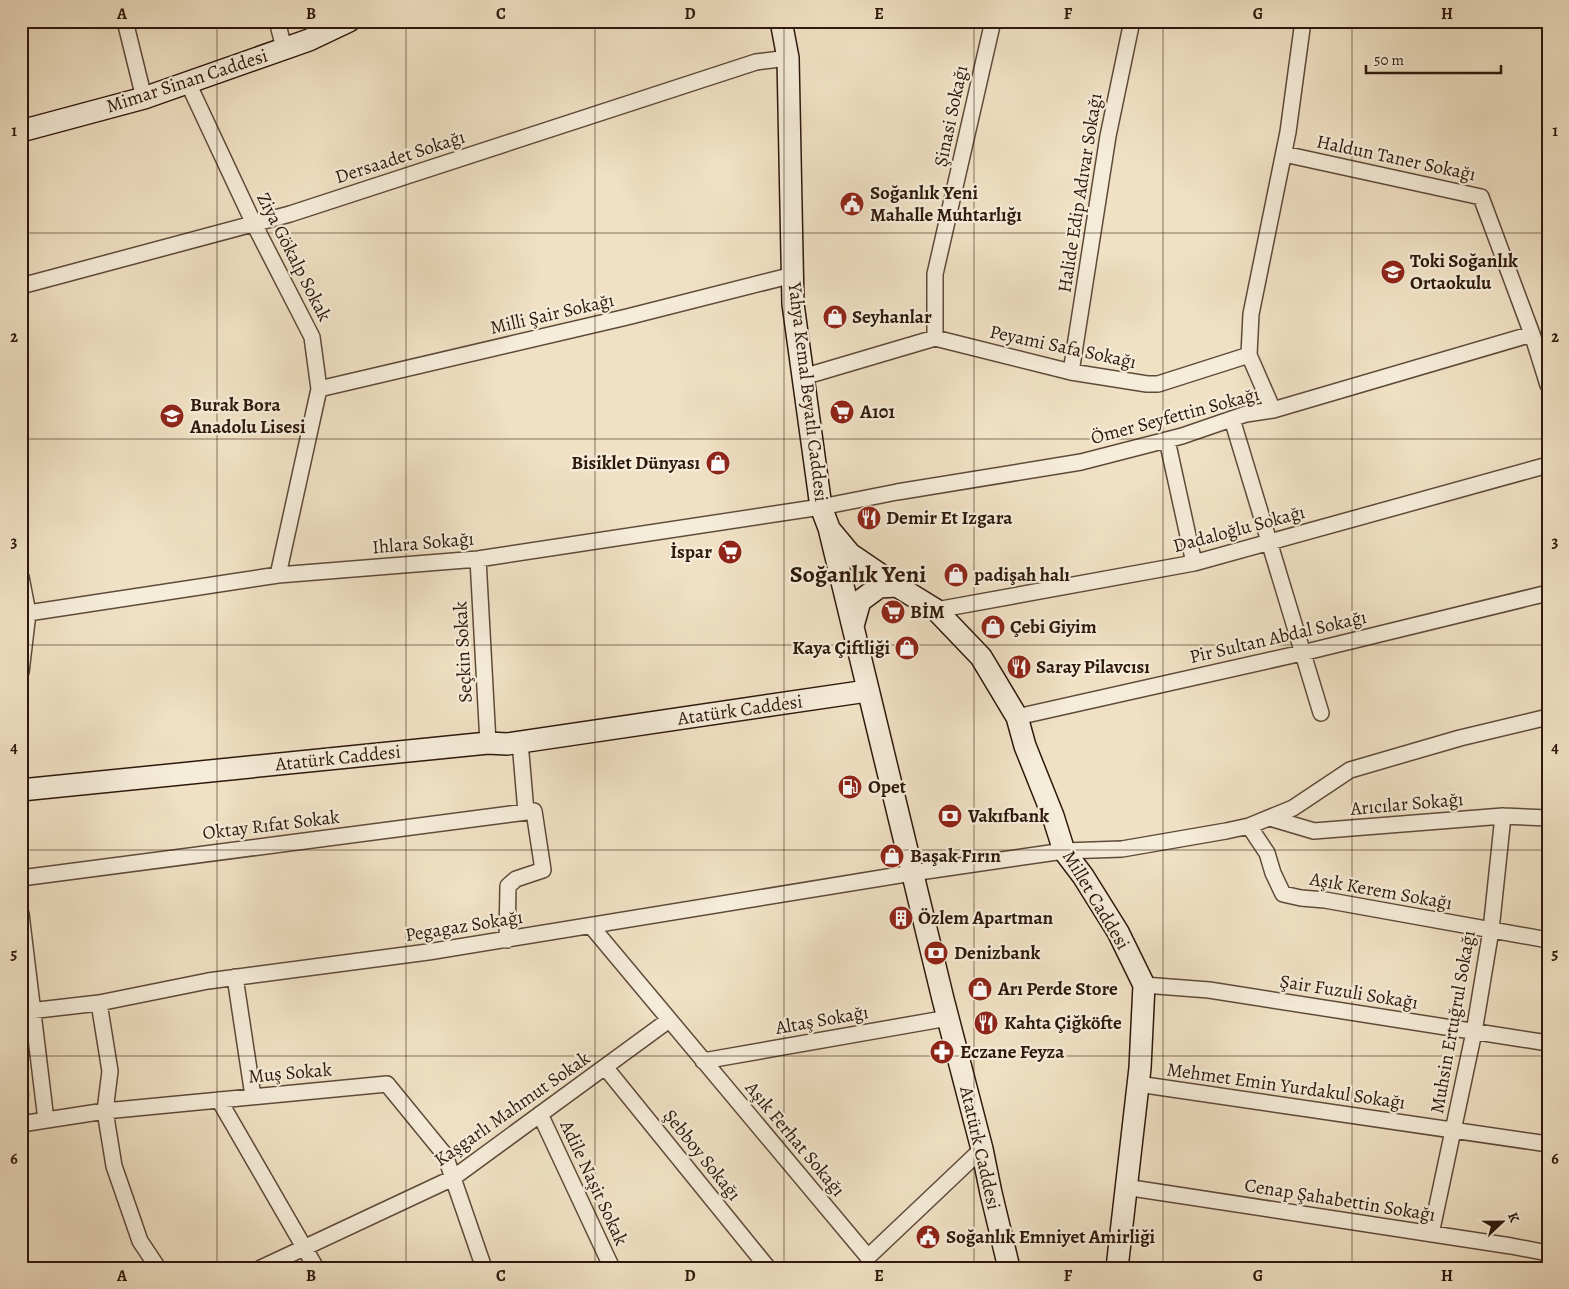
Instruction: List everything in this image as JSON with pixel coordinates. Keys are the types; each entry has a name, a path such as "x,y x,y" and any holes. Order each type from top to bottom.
{"street":[{"path":"126,21 144,98"},
{"path":"277,21 284,48"},
{"name":"Mimar Sinan Caddesi","path":"21,131 144,98 309,40 349,21"},
{"name":"Yahya Kemal Beyatlı Caddesi","path":"781,21 788,58 793,304 821,507 828,528 867,691"},
{"name":"Yahya Kemal Beyatlı Caddesi","path":"788,58 797,21"},
{"name":"Şinasi Sokağı","path":"935,338 935,274 993,21"},
{"name":"Halide Edip Adıvar Sokağı","path":"1071,372 1108,136 1132,21"},
{"path":"1274,410 1249,354 1251,314 1288,132 1304,21"},
{"name":"Dersaadet Sokağı","path":"21,286 299,211 756,62 788,58"},
{"name":"Ziya Gökalp Sokak","path":"188,83 254,224 312,337 319,389 278,575"},
{"name":"Haldun Taner Sokağı","path":"1284,154 1481,197 1532,334 1548,385"},
{"name":"Milli Şair Sokağı","path":"319,389 626,317 793,275"},
{"name":"Ömer Seyfettin Sokağı","path":"821,507 896,492 1081,462 1167,440 1246,414 1274,410 1532,334"},
{"path":"803,377 935,338"},
{"name":"Peyami Safa Sokağı","path":"935,338 1071,372 1147,384 1158,384 1249,354"},
{"path":"1232,419 1320,713"},
{"path":"1167,440 1194,563"},
{"name":"Dadaloğlu Sokağı","path":"936,610 1194,563 1548,464"},
{"name":"Ihlara Sokağı","path":"28,613 278,575 478,558 821,507"},
{"name":"Millet Caddesi","path":"828,528 850,554 896,586 936,610 981,657 1018,718 1025,746 1053,816 1064,851 1083,876 1118,932 1144,985 1138,1084 1117,1268"},
{"name":"Seçkin Sokak","path":"478,558 488,743"},
{"path":"21,578 28,613 21,672"},
{"path":"852,626 860,601 879,587 896,586"},
{"name":"Pir Sultan Abdal Sokağı","path":"1018,718 1302,653 1548,593"},
{"name":"Atatürk Caddesi","path":"21,790 488,743 507,744 867,691 982,1149 990,1193 1008,1268"},
{"name":"Pegagaz Sokağı","path":"27,1011 99,1003 235,977 507,940 912,873 1064,851 1122,849 1249,826 1293,808 1350,770 1460,738 1548,717"},
{"path":"507,940 508,886 516,879 543,870 534,811 526,812 520,742"},
{"name":"Oktay Rıfat Sokak","path":"21,878 526,812"},
{"name":"Arıcılar Sokağı","path":"1270,818 1314,831 1503,816 1548,818"},
{"name":"Muhsin Ertuğrul Sokağı","path":"1431,1234 1474,1032 1491,930 1503,816"},
{"name":"Aşık Kerem Sokağı","path":"1249,826 1267,853 1273,873 1283,894 1548,940"},
{"path":"21,914 27,1011 46,1120"},
{"name":"Aşık Ferhat Sokağı","path":"591,926 868,1258 982,1149"},
{"path":"235,977 253,1096"},
{"name":"Şair Fuzuli Sokağı","path":"1144,985 1209,990 1548,1043"},
{"path":"99,1003 110,1071 105,1110 114,1166 140,1241 158,1268"},
{"name":"Altaş Sokağı","path":"703,1061 948,1018"},
{"name":"Kaşgarlı Mahmut Sokak","path":"261,1268 453,1178 669,1020"},
{"name":"Şebboy Sokağı","path":"605,1067 768,1268"},
{"name":"Muş Sokak","path":"21,1124 105,1110 387,1084 445,1155 453,1178"},
{"name":"Mehmet Emin Yurdakul Sokağı","path":"1138,1084 1548,1144"},
{"path":"219,1100 316,1268"},
{"name":"Adile Naşit Sokak","path":"540,1114 612,1268"},
{"path":"453,1178 484,1268"},
{"name":"Cenap Şahabettin Sokağı","path":"1126,1188 1548,1253"}],"green space":[{"path":"21,1039 29,1095 27,1110 22,1110"}],"place":[{"name":"Soğanlık Yeni Mahalle Muhtarlığı","path":"852,204"},
{"name":"Toki Soğanlık Ortaokulu","path":"1393,272"},
{"name":"Seyhanlar","path":"835,317"},
{"name":"A101","path":"842,412"},
{"name":"Burak Bora Anadolu Lisesi","path":"172,416"},
{"name":"Bisiklet Dünyası","path":"718,463"},
{"name":"Demir Et Izgara","path":"869,518"},
{"name":"İspar","path":"730,552"},
{"name":"padişah halı","path":"956,575"},
{"name":"BİM","path":"893,612"},
{"name":"Çebi Giyim","path":"993,627"},
{"name":"Kaya Çiftliği","path":"907,648"},
{"name":"Saray Pilavcısı","path":"1019,667"},
{"name":"Opet","path":"850,787"},
{"name":"Vakıfbank","path":"950,816"},
{"name":"Başak Fırın","path":"892,856"},
{"name":"Özlem Apartman","path":"901,918"},
{"name":"Denizbank","path":"936,953"},
{"name":"Arı Perde Store","path":"980,989"},
{"name":"Kahta Çiğköfte","path":"986,1023"},
{"name":"Eczane Feyza","path":"942,1052"},
{"name":"Soğanlık Emniyet Amirliği","path":"928,1237"}],"district":[{"name":"Soğanlık Yeni","path":"858,574"}]}
